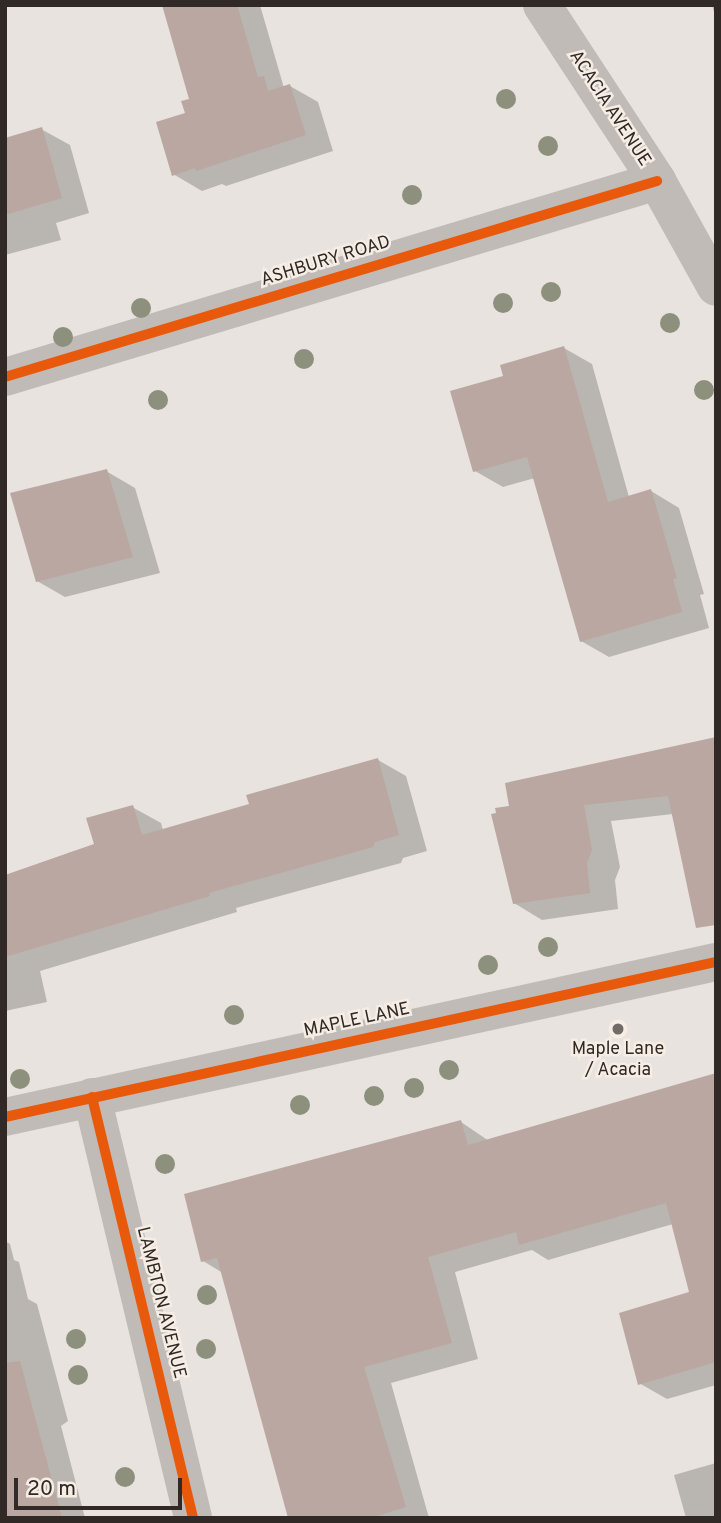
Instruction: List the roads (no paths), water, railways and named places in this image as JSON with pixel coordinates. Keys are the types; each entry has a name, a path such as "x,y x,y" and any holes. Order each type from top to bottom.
{"street":[{"name":"ACACIA AVENUE","path":"542,5 657,181 716,287"},
{"name":"ASHBURY ROAD","path":"5,377 657,181"},
{"name":"MAPLE LANE","path":"5,1117 716,962"},
{"name":"LAMBTON AVENUE","path":"92,1097 193,1518"}],"place":[{"name":"Maple Lane / Acacia","path":"618,1029"}]}
